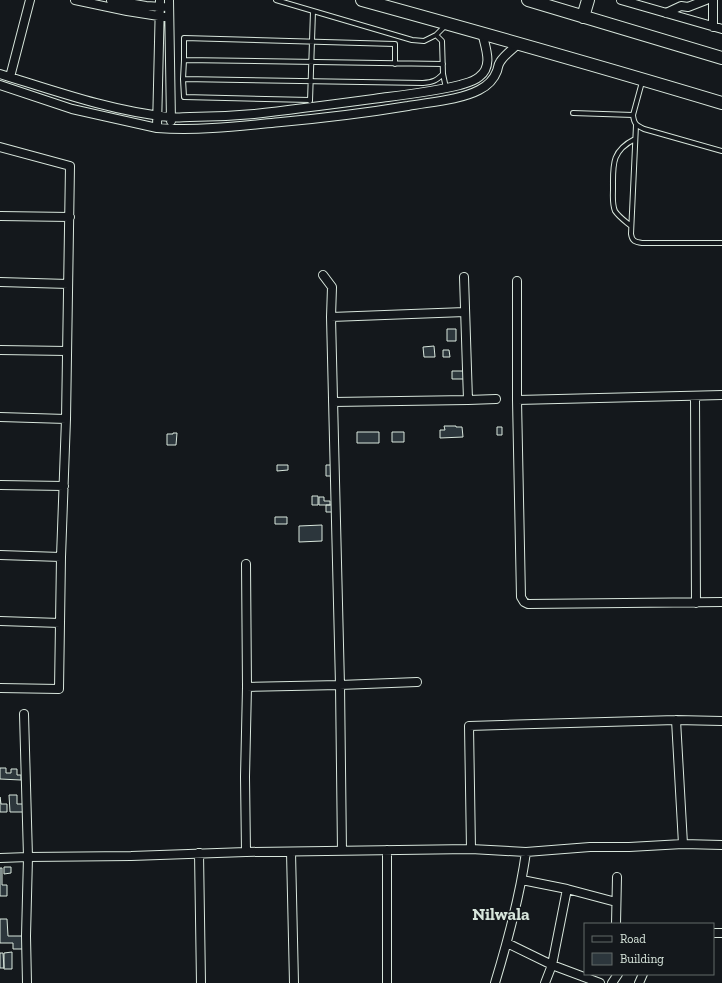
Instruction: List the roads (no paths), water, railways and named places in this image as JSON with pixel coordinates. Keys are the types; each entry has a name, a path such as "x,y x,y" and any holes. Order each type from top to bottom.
{"main road":[{"path":"362,0 482,32 722,103"},
{"path":"528,0 722,58"},
{"path":"583,16 588,0"}],"street":[{"path":"10,77 30,0"},
{"path":"75,0 126,11 169,18"},
{"path":"111,0 146,6 160,3 169,4 171,129"},
{"path":"621,0 722,29"},
{"path":"666,13 683,3 688,7 706,0"},
{"path":"713,0 713,27"},
{"path":"157,128 160,3"},
{"path":"0,74 93,103 139,113 171,117 235,116 311,104 446,88 471,82 480,77 485,71 487,64 488,58 482,32"},
{"path":"0,85 72,109 157,128 231,127 379,111 467,95 490,83 499,63 519,43"},
{"path":"0,147 70,166 66,419 61,557 59,689 0,688"},
{"path":"0,216 70,217"},
{"path":"323,274 332,287 331,317 340,685 342,851"},
{"path":"464,277 468,400"},
{"path":"517,281 517,400 521,597 524,602 528,604 722,602"},
{"path":"0,282 68,284"},
{"path":"331,317 465,312"},
{"path":"0,350 67,351"},
{"path":"517,400 722,395"},
{"path":"694,396 696,603"},
{"path":"333,402 496,399"},
{"path":"0,417 66,419"},
{"path":"0,485 64,486"},
{"path":"0,555 61,557"},
{"path":"246,564 246,852"},
{"path":"0,621 60,623"},
{"path":"247,687 417,682"},
{"path":"24,714 28,857 26,936 27,983"},
{"path":"471,849 469,726 676,720 722,721"},
{"path":"676,720 683,844"},
{"path":"0,858 246,852 471,849 526,852 590,847 629,847 683,844 722,845"},
{"path":"387,850 387,983"},
{"path":"291,852 294,983"},
{"path":"495,983 507,944 522,880 526,852"},
{"path":"199,853 201,983"},
{"path":"616,923 617,877"},
{"path":"522,880 567,889 616,902"},
{"path":"545,983 552,965 567,889"},
{"path":"507,944 552,965 600,983"}],"lane":[{"path":"276,0 412,40 424,41 436,35 448,23"},
{"path":"313,11 312,42 312,62 311,80 311,104 184,97 184,38 312,42 395,44"},
{"path":"436,35 442,41 443,74 446,88"},
{"path":"395,64 395,44 398,36"},
{"path":"184,60 443,64"},
{"path":"183,79 433,82 438,80 443,74"},
{"path":"643,79 633,115 633,120 636,125 644,129 722,151"},
{"path":"573,114 633,115"},
{"path":"636,125 631,226 632,239 635,242 642,243 722,243"},
{"path":"631,226 620,217 615,210 613,200 614,166 616,156 622,148 635,139"}],"district":[{"name":"Nilwala","path":"501,914"}]}
